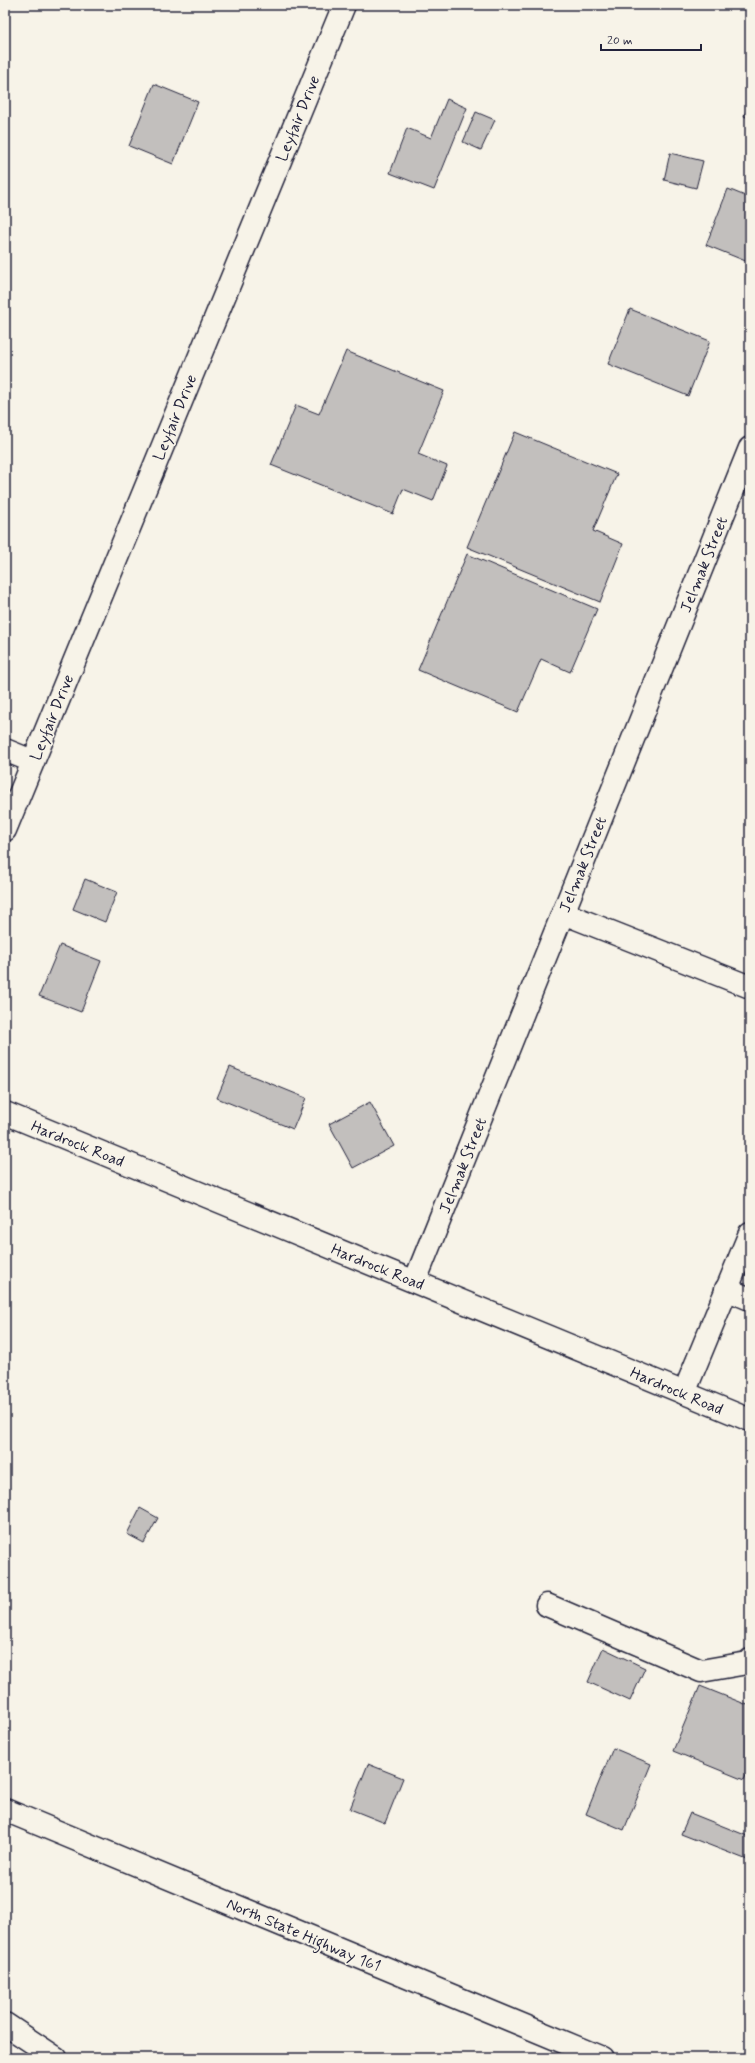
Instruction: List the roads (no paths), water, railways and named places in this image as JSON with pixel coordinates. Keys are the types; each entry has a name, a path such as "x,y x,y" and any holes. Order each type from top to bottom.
{"main road":[{"name":"Leyfair Drive","path":"5,830 32,761 344,5"},
{"name":"Jelmak Street","path":"415,1281 750,448"},
{"path":"5,750 32,761"},
{"path":"563,913 750,987"},
{"name":"Hardrock Road","path":"5,1113 750,1420"},
{"path":"684,1393 750,1233"},
{"path":"726,1289 750,1299"},
{"path":"547,1605 701,1671 747,1663 750,1660"},
{"name":"North State Highway 161","path":"5,1810 602,2058"},
{"path":"5,2024 56,2058"}]}
